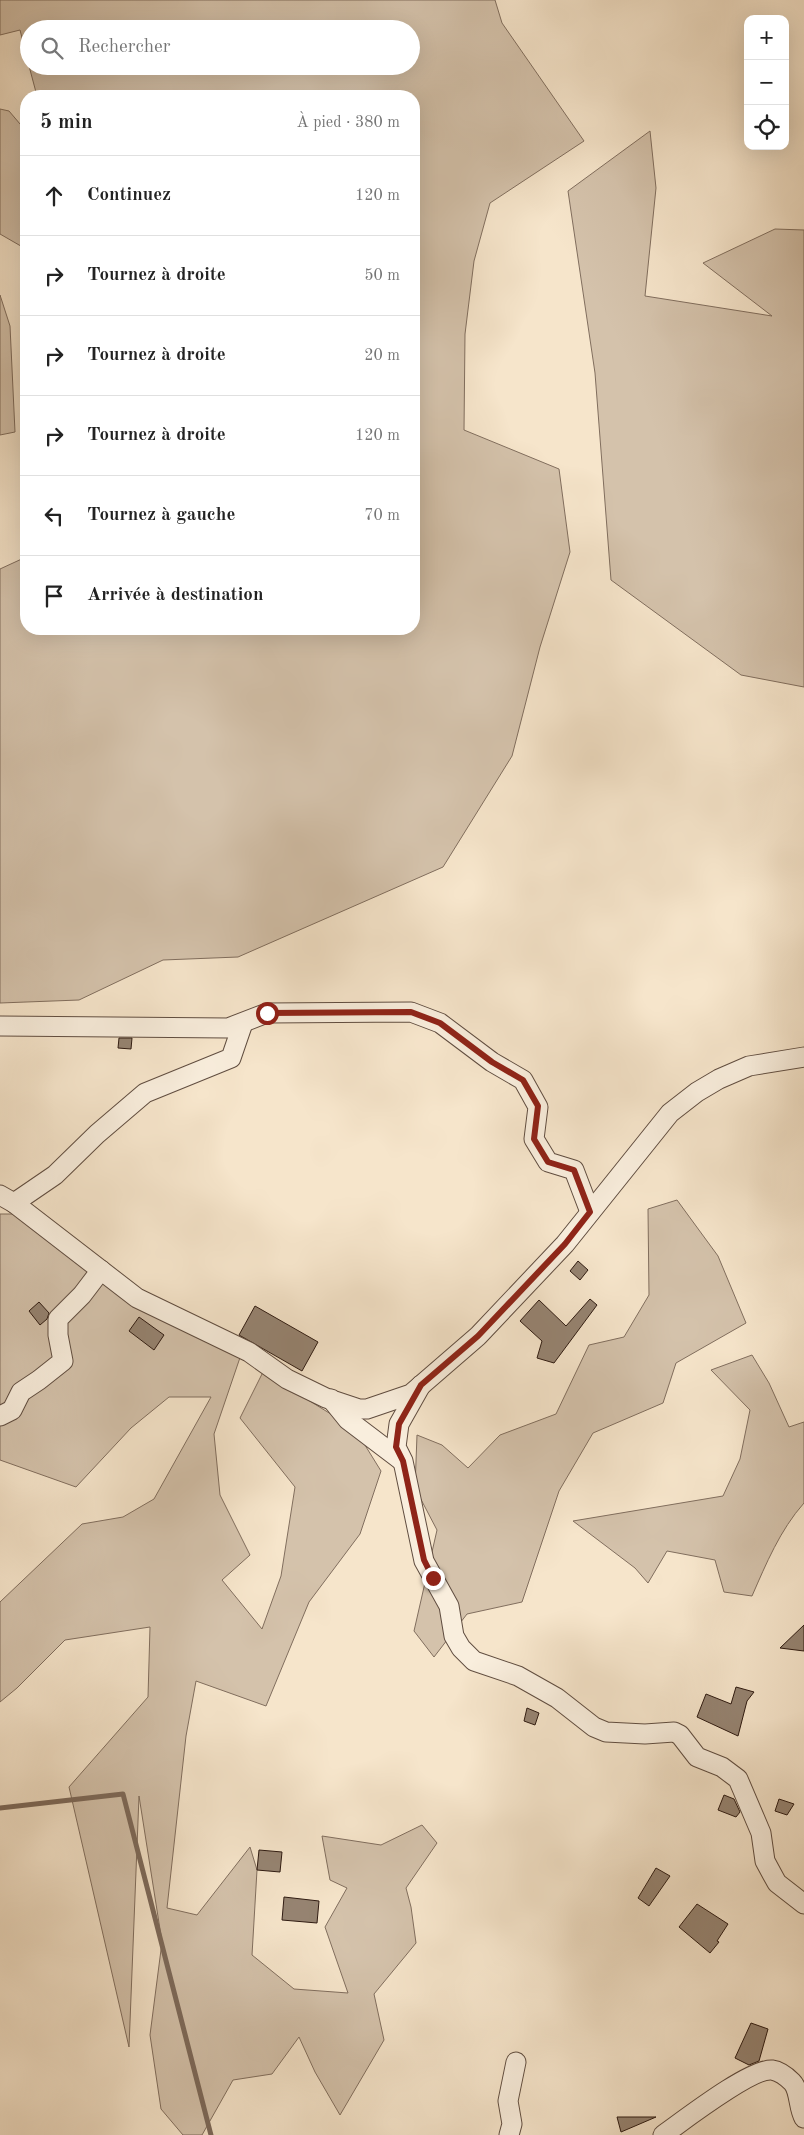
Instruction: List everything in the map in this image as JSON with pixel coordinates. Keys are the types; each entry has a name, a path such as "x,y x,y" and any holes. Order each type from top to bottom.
{"street":[{"path":"0,1026 228,1028 267,1013 411,1012 440,1023 492,1062 523,1080 538,1106 534,1139 548,1162 574,1170 590,1212"},
{"path":"244,1023 231,1058 145,1093 97,1134 55,1175 7,1199 137,1298 249,1352 287,1379 331,1399 359,1409 367,1409 411,1394 478,1336 565,1244 670,1114 697,1092 719,1079 749,1066 804,1057"},
{"path":"0,1416 12,1410 21,1392 63,1361 58,1335 58,1319 82,1295 101,1270"},
{"path":"421,1385 399,1424 396,1447 403,1461 424,1560 449,1606 454,1636 461,1648 474,1661 518,1676 558,1698 594,1727 606,1732 645,1734 674,1732 680,1735 698,1757 722,1767 738,1779 761,1833 765,1861 777,1883 804,1904"},
{"path":"331,1399 348,1420 403,1461"},
{"path":"509,2135 512,2124 508,2101 516,2062"},
{"path":"663,2135 733,2087 760,2071 773,2070 785,2075 794,2084 804,2118"}],"shaded area":[{"path":"0,0 495,0 502,23 584,141 490,203 474,261 465,334 464,430 559,469 570,552 540,647 512,756 443,867 238,957 163,960 79,1000 0,1003 0,569 20,560 20,635 420,635 420,90 35,90 31,75 420,75 420,20 20,20 20,30 0,35"},
{"path":"0,109 9,111 20,124 20,246 0,234"},
{"path":"650,131 656,188 645,296 772,316 703,263 775,229 804,230 804,687 741,675 611,580 595,373 568,191"},
{"path":"0,295 10,326 15,432 0,435"},
{"path":"677,1200 718,1256 746,1323 676,1363 663,1403 593,1433 559,1491 522,1602 467,1614 434,1657 414,1631 437,1530 415,1488 417,1435 442,1445 468,1468 500,1435 556,1414 589,1345 624,1337 649,1295 648,1209"},
{"path":"0,1214 15,1214 130,1297 190,1334 247,1337 214,1434 220,1495 250,1555 222,1580 262,1629 281,1576 295,1487 240,1418 263,1372 355,1429 381,1471 360,1534 309,1602 266,1706 196,1681 186,1736 167,1908 197,1915 250,1847 257,1870 252,1955 294,1989 348,1993 325,1927 347,1888 330,1880 322,1836 381,1845 422,1825 437,1843 406,1888 411,1907 416,1943 374,1994 384,2040 340,2115 315,2072 299,2037 272,2074 233,2080 202,2135 183,2135 161,2109 150,2035 162,1942 139,1796 129,2047 69,1787 148,1697 150,1627 65,1640 17,1688 0,1702 0,1602 82,1524 123,1517 154,1499 211,1397 169,1397 131,1428 76,1487 0,1460"},
{"path":"752,1355 769,1383 789,1427 804,1422 804,1503 795,1513 781,1536 752,1596 724,1592 715,1560 667,1551 648,1583 635,1568 573,1521 723,1496 740,1459 750,1410 711,1370"}],"building":[{"path":"119,1038 132,1038 131,1049 118,1048"},
{"path":"578,1261 588,1270 580,1280 570,1271"},
{"path":"590,1299 597,1305 554,1363 537,1358 542,1341 520,1321 539,1300 566,1326"},
{"path":"39,1302 49,1313 47,1319 40,1325 29,1311"},
{"path":"255,1306 318,1342 302,1371 239,1335"},
{"path":"139,1317 164,1335 154,1350 129,1331"},
{"path":"804,1625 804,1651 780,1648"},
{"path":"736,1687 754,1692 747,1701 738,1736 697,1717 706,1694 731,1704"},
{"path":"527,1708 539,1713 535,1725 524,1721"},
{"path":"724,1795 734,1799 740,1812 736,1817 718,1810"},
{"path":"779,1799 794,1804 787,1815 775,1811"},
{"path":"259,1850 282,1852 280,1872 257,1870"},
{"path":"656,1868 670,1876 649,1906 638,1898"},
{"path":"284,1897 319,1901 317,1923 282,1920"},
{"path":"697,1904 728,1924 717,1941 719,1942 710,1953 679,1927"},
{"path":"751,2023 768,2029 759,2061 749,2065 735,2058"},
{"path":"617,2117 656,2117 621,2132"}],"waterway":[{"path":"0,1808 123,1794 211,2135"}],"route":[{"path":"267,1013 411,1012 440,1023 492,1062 523,1080 538,1106 534,1139 548,1162 574,1170 590,1212 565,1244 478,1336 421,1385 409,1410 399,1424 396,1447 403,1461 424,1560 433,1578"}]}
